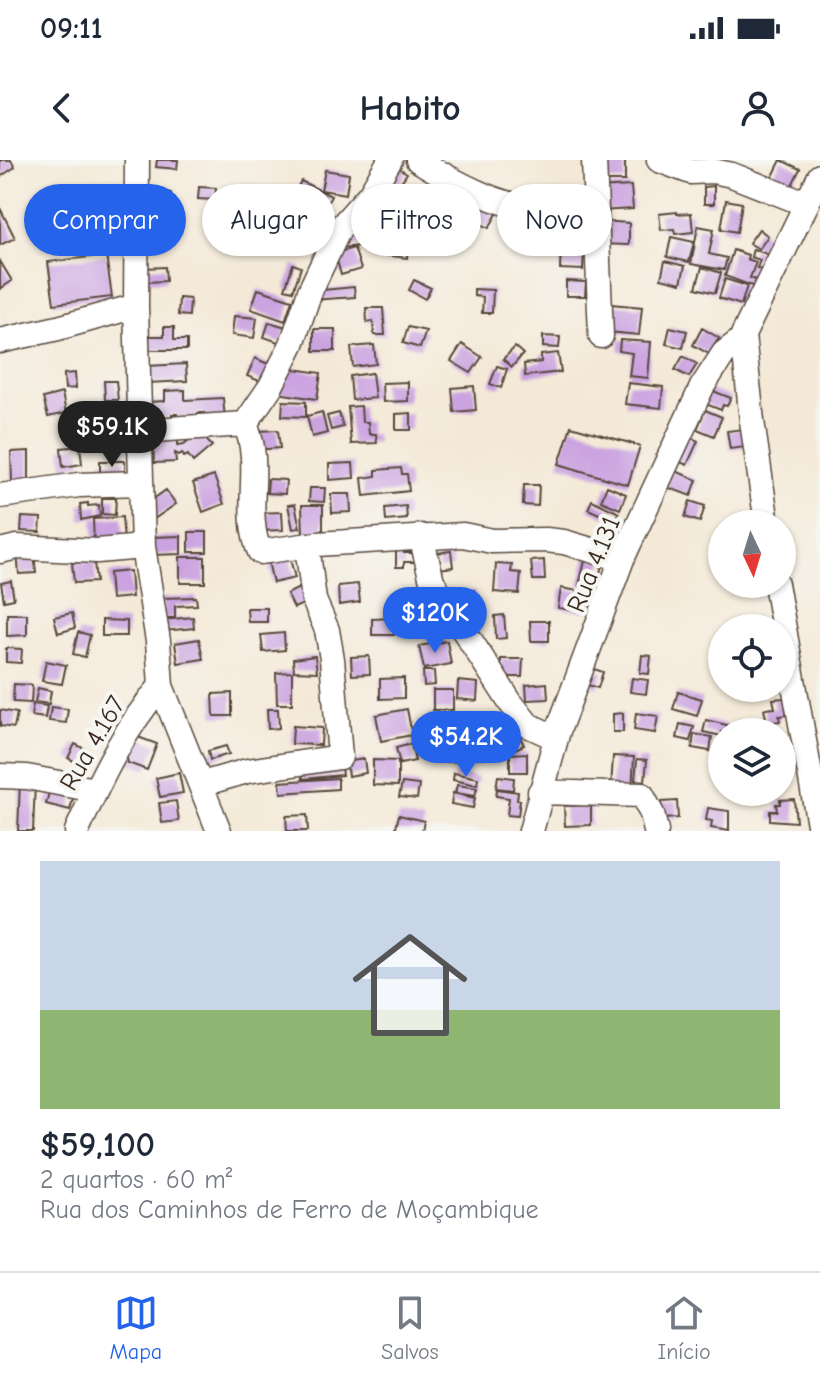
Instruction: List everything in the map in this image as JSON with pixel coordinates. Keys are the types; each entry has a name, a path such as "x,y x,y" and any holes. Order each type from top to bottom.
{"street":[{"path":"137,160 136,306 143,547 158,641 161,686 219,831"},
{"path":"390,160 370,194 339,229 310,291 292,344 271,386 245,424 250,445 258,549 263,552 307,545 463,535 492,541 564,542 622,559"},
{"path":"418,160 469,190 497,202"},
{"path":"594,160 594,184"},
{"path":"659,160 691,172 713,171 732,175 793,199 808,200"},
{"name":"Rua 4.131","path":"531,831 556,738 622,559 702,387 724,353 741,340 820,176"},
{"path":"597,256 601,336"},
{"path":"0,341 136,306"},
{"path":"743,335 765,510"},
{"path":"138,431 245,424"},
{"path":"0,496 79,485 139,483"},
{"path":"421,536 432,581 510,702 528,725 556,738"},
{"path":"202,784 247,771 340,757 332,659 327,630 314,600 307,545"},
{"path":"0,551 17,547 97,551 143,547"},
{"path":"779,598 820,830"},
{"name":"Rua 4.167","path":"77,831 95,790 137,713 161,686"},
{"path":"0,776 27,777 95,790"},
{"path":"540,792 642,795 652,814 656,831"}],"building":[{"path":"0,160 11,160 15,167 0,177"},
{"path":"157,160 178,160 177,169 156,167"},
{"path":"599,160 625,160 625,181 599,181"},
{"path":"781,160 800,169 788,193 769,184"},
{"path":"395,166 407,173 400,184 383,183"},
{"path":"325,170 349,174 346,194 335,192 335,184 322,184"},
{"path":"631,186 633,209 612,210 612,187"},
{"path":"714,186 714,204 704,204 704,187"},
{"path":"199,187 202,187 202,199 198,199"},
{"path":"726,200 742,203 737,232 721,229"},
{"path":"481,204 497,212 489,228 481,224"},
{"path":"0,208 15,238 0,245"},
{"path":"691,213 693,232 675,234 674,229 661,230 659,214"},
{"path":"612,222 629,223 629,245 612,244"},
{"path":"698,226 714,229 709,254 727,258 724,270 691,264"},
{"path":"351,228 351,247 341,248 339,229"},
{"path":"759,229 768,236 759,249 749,243"},
{"path":"671,237 694,242 689,262 667,257"},
{"path":"351,249 351,256 357,256 361,269 341,275 335,253"},
{"path":"753,249 775,257 770,272 757,268 760,260 751,257"},
{"path":"733,250 748,255 747,259 756,262 750,278 762,282 760,289 725,276"},
{"path":"106,256 112,297 54,304 48,262"},
{"path":"561,256 584,256 583,270 560,269"},
{"path":"0,261 12,281 0,289"},
{"path":"665,261 685,266 681,283 661,278"},
{"path":"293,264 301,267 293,291 285,289"},
{"path":"165,267 166,281 146,282 145,268"},
{"path":"702,267 721,273 715,293 696,288"},
{"path":"725,279 747,286 741,305 719,298"},
{"path":"414,280 431,288 425,299 409,290"},
{"path":"566,281 586,282 585,296 566,296"},
{"path":"354,287 355,297 310,300 323,290"},
{"path":"258,289 292,300 285,321 251,309"},
{"path":"474,289 493,290 492,313 482,313 483,297 474,296"},
{"path":"179,298 190,299 189,316 178,315"},
{"path":"611,304 642,307 639,335 608,332"},
{"path":"366,308 383,308 385,335 374,335 373,321 367,322"},
{"path":"234,316 257,318 254,338 232,335"},
{"path":"269,322 286,327 281,343 264,337"},
{"path":"164,327 174,327 174,340 187,340 187,350 147,350 147,336 164,336"},
{"path":"408,327 426,331 420,348 403,343"},
{"path":"670,327 687,331 683,348 666,344"},
{"path":"702,328 719,338 709,354 693,345"},
{"path":"314,329 335,329 335,351 314,351"},
{"path":"543,336 560,337 559,348 543,347"},
{"path":"620,340 651,342 648,378 629,376 632,353 619,351"},
{"path":"462,344 482,357 471,373 451,361"},
{"path":"374,345 376,364 353,367 351,347"},
{"path":"515,347 523,354 512,367 503,359"},
{"path":"558,353 561,372 525,376 524,364 541,362 541,355"},
{"path":"683,356 697,364 689,377 675,370"},
{"path":"255,358 270,365 262,382 247,376"},
{"path":"186,364 187,381 147,383 146,366"},
{"path":"497,366 507,369 501,388 490,384"},
{"path":"281,367 321,373 317,399 277,393"},
{"path":"75,373 76,388 65,389 64,374"},
{"path":"372,373 375,398 352,400 350,376"},
{"path":"104,381 116,381 118,400 105,400"},
{"path":"408,382 408,401 383,402 382,383"},
{"path":"628,383 663,387 661,408 625,404"},
{"path":"474,386 476,410 454,412 452,388"},
{"path":"703,387 731,398 727,406 723,405 721,410 698,401"},
{"path":"185,390 185,400 223,398 225,419 204,420 204,413 198,413 198,417 178,418 177,414 172,414 172,417 147,418 147,402 165,401 165,391"},
{"path":"62,393 66,413 48,417 43,398"},
{"path":"283,401 306,402 306,417 282,416"},
{"path":"361,406 362,422 368,422 369,434 376,434 377,443 351,444 348,407"},
{"path":"125,408 126,433 94,434 93,410"},
{"path":"705,410 722,417 714,436 697,429"},
{"path":"322,412 327,433 312,437 307,416"},
{"path":"339,413 343,427 331,430 327,416"},
{"path":"411,413 411,430 396,430 396,414"},
{"path":"571,426 640,446 628,485 559,464"},
{"path":"743,429 746,447 730,449 727,431"},
{"path":"278,430 280,448 253,450 258,431"},
{"path":"199,432 212,446 193,462 188,455 184,457 182,453 175,453 176,462 154,463 153,436 178,435 178,445"},
{"path":"684,434 698,441 687,465 673,459"},
{"path":"80,446 82,464 63,467 61,448"},
{"path":"29,451 29,481 12,482 11,452"},
{"path":"100,461 125,461 125,477 100,477"},
{"path":"353,463 354,478 329,480 329,464"},
{"path":"401,468 402,474 407,474 409,491 364,496 362,478 376,476 376,470"},
{"path":"671,469 697,480 691,496 664,486"},
{"path":"214,476 224,504 203,512 193,483"},
{"path":"268,479 286,480 285,494 267,493"},
{"path":"524,485 539,485 538,506 523,505"},
{"path":"607,486 626,494 620,509 601,501"},
{"path":"310,488 325,488 324,502 309,501"},
{"path":"166,490 176,504 154,519 145,505"},
{"path":"331,494 350,494 351,512 332,513"},
{"path":"102,498 116,498 115,515 102,514"},
{"path":"592,500 619,513 615,521 588,509"},
{"path":"690,501 705,506 700,522 685,517"},
{"path":"88,503 88,506 99,505 100,516 81,520 80,504"},
{"path":"295,504 300,528 293,529 288,505"},
{"path":"302,505 323,505 323,533 303,534"},
{"path":"406,506 407,519 386,521 385,508"},
{"path":"282,512 283,530 257,531 256,513"},
{"path":"22,517 41,518 40,532 21,531"},
{"path":"122,517 124,541 94,543 93,519"},
{"path":"189,532 207,532 207,552 189,552"},
{"path":"181,536 181,554 152,555 151,537"},
{"path":"396,544 404,544 404,553 416,553 416,562 404,562 404,567 396,567"},
{"path":"288,551 295,578 273,583 267,557"},
{"path":"451,551 453,567 439,569 437,553"},
{"path":"34,552 36,573 19,574 17,553"},
{"path":"180,557 205,557 205,583 180,583"},
{"path":"586,557 603,561 596,589 579,585"},
{"path":"544,560 545,580 533,580 531,561"},
{"path":"94,561 96,582 74,583 72,563"},
{"path":"496,564 512,565 511,572 521,573 519,594 494,592"},
{"path":"130,571 132,597 111,599 109,573"},
{"path":"11,581 14,599 4,601 1,583"},
{"path":"358,584 360,602 339,605 338,586"},
{"path":"301,587 308,602 294,608 287,594"},
{"path":"561,588 590,593 586,612 558,608"},
{"path":"474,590 481,608 461,616 454,599"},
{"path":"196,597 197,605 175,606 175,618 163,618 162,598"},
{"path":"434,603 440,621 418,629 411,611"},
{"path":"247,608 267,608 267,622 248,622"},
{"path":"72,613 75,628 58,633 54,617"},
{"path":"7,614 27,614 27,635 7,636"},
{"path":"504,615 506,638 496,639 495,616"},
{"path":"193,617 194,628 164,631 163,620"},
{"path":"393,618 394,635 372,635 372,619"},
{"path":"102,620 127,621 127,636 102,636"},
{"path":"530,621 549,621 549,641 531,641"},
{"path":"78,632 90,635 85,657 73,654"},
{"path":"284,633 285,650 263,652 261,635"},
{"path":"199,639 203,659 178,663 175,643"},
{"path":"447,641 451,664 424,669 419,646"},
{"path":"6,648 22,649 21,663 6,662"},
{"path":"642,655 651,656 649,674 640,673"},
{"path":"315,656 317,672 294,671 293,659"},
{"path":"369,656 370,674 352,675 351,657"},
{"path":"501,659 523,659 522,677 500,677"},
{"path":"46,661 66,665 62,684 42,681"},
{"path":"586,666 603,672 598,688 581,683"},
{"path":"423,671 434,671 435,685 424,686"},
{"path":"292,672 292,704 277,704 276,673"},
{"path":"404,678 404,698 380,699 380,679"},
{"path":"632,678 648,680 646,694 630,692"},
{"path":"458,681 478,683 477,701 457,699"},
{"path":"547,683 548,699 527,700 526,685"},
{"path":"14,684 32,685 31,703 13,702"},
{"path":"38,688 51,691 49,704 35,702"},
{"path":"433,690 453,690 453,710 433,710"},
{"path":"678,692 702,699 697,716 673,709"},
{"path":"232,693 232,716 214,716 213,694"},
{"path":"774,702 785,702 787,715 766,718 764,709 775,708"},
{"path":"33,704 47,706 45,718 31,716"},
{"path":"51,707 68,709 66,723 49,721"},
{"path":"267,709 278,709 279,728 268,729"},
{"path":"407,709 412,735 381,741 376,715"},
{"path":"0,710 17,713 14,728 0,726"},
{"path":"623,713 623,732 613,732 613,714"},
{"path":"636,713 658,716 655,733 634,730"},
{"path":"428,715 452,718 453,748 448,749 470,749 455,748 454,726 500,724 501,741 493,741 494,757 441,762 440,731 429,731"},
{"path":"706,720 708,720 708,733 703,732"},
{"path":"680,724 694,727 690,741 677,738"},
{"path":"293,726 322,728 321,745 292,744"},
{"path":"694,734 708,736 708,751 692,748"},
{"path":"138,737 157,744 147,770 128,763 124,746"},
{"path":"520,737 524,745 500,756 496,748"},
{"path":"75,744 91,752 84,766 68,758"},
{"path":"411,744 415,761 400,764 396,748"},
{"path":"226,746 229,754 210,760 208,751"},
{"path":"527,753 527,772 510,772 510,754"},
{"path":"613,756 634,757 632,790 611,789"},
{"path":"364,759 366,773 348,776 346,762"},
{"path":"637,759 647,760 645,781 635,780"},
{"path":"340,760 342,775 303,779 301,764"},
{"path":"373,760 398,761 398,786 373,785"},
{"path":"179,773 183,793 160,797 156,778"},
{"path":"454,773 478,778 477,785 453,780"},
{"path":"498,776 514,778 513,790 496,788"},
{"path":"338,778 338,789 281,793 280,782"},
{"path":"20,782 35,782 33,831 18,831"},
{"path":"402,783 419,785 417,799 399,797"},
{"path":"51,785 75,791 70,810 46,804"},
{"path":"457,785 477,788 475,796 455,793"},
{"path":"497,789 518,792 518,816 507,815 509,798 496,796"},
{"path":"453,793 475,798 473,808 451,804"},
{"path":"176,801 179,821 162,823 159,803"},
{"path":"677,801 678,818 662,819 661,802"},
{"path":"591,805 591,825 565,826 564,806"},
{"path":"776,806 795,806 796,822 770,820 770,811 777,811"},
{"path":"708,808 729,811 729,831 711,828 712,821 706,820"},
{"path":"307,815 308,831 287,831 286,816"},
{"path":"399,815 424,821 422,831 395,831"}]}
